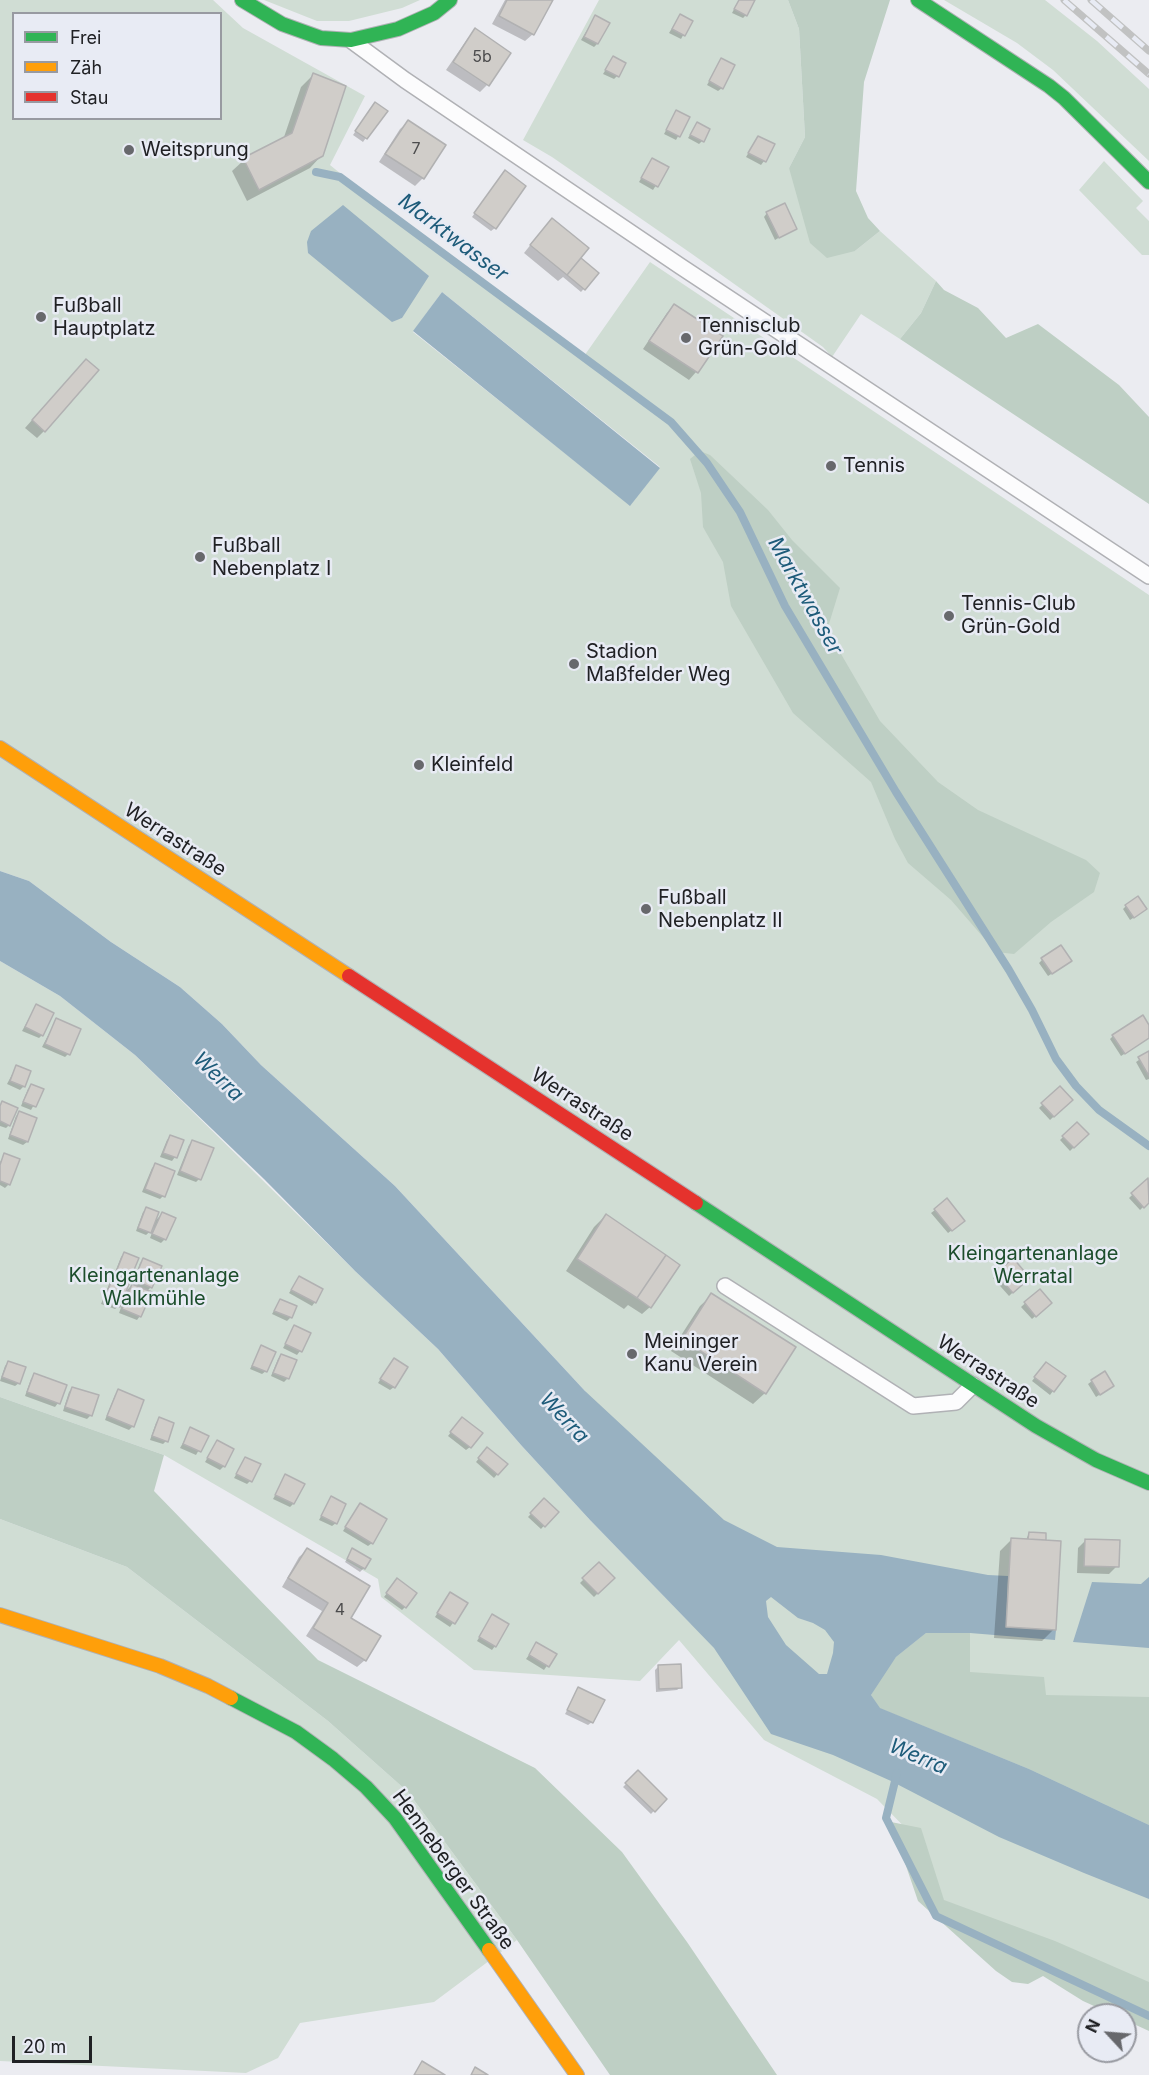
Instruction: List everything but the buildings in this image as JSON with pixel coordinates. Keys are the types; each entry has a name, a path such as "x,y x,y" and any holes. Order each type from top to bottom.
{"street":[{"path":"242,0 282,24 321,38 351,40 398,29 434,13 450,0"},
{"path":"918,0 1049,86 1149,182"},
{"name":"Werrastraße","path":"0,748 1036,1426 1096,1460 1149,1483"},
{"name":"Henneberger Straße","path":"0,1615 160,1666 208,1686 296,1732 333,1759 366,1787 395,1818 577,2075"}],"lane":[{"path":"351,40 405,80 670,260 1149,576"},
{"path":"725,1286 913,1406 956,1402 973,1385"}],"green space":[{"path":"0,0 213,0 243,28 365,96 330,165 443,257 582,359 650,262 1149,595 1149,2009 948,1912 923,1846 877,1799 764,1740 679,1640 640,1681 474,1670 381,1597 378,1579 164,1455 0,1397 0,961 60,996 135,1055 355,1271 438,1349 590,1520 691,1624 585,1391 395,1186 261,1065 222,1024 180,987 111,942 29,881 0,871","holes":["311,231 402,318 398,319","442,292 660,467 630,505 413,332"]},
{"path":"264,0 420,0 402,8 349,21 317,21"},
{"path":"599,0 788,0 799,29 805,137 789,168 855,251 880,231 936,281 921,313 900,339 861,314 832,357 823,347 692,254 552,157 523,140"},
{"path":"788,0 890,0 864,82 856,191 868,218 880,231 855,251 827,258 810,243 789,168 805,137 799,29"},
{"path":"944,0 1045,0 1097,41 1149,89 1149,161 1053,70 1017,43"},
{"path":"1104,161 1143,201 1136,208 1149,221 1149,255 1142,255 1079,190"},
{"path":"936,281 944,290 978,308 1006,338 1038,324 1119,385 1149,417 1149,504 900,339 921,313"},
{"path":"700,451 710,455 768,510 792,540 840,588 828,627 880,721 938,782 978,810 1086,860 1100,873 1094,892 1051,922 1014,954 996,952 951,900 908,863 895,839 871,782 793,713 731,606 723,562 703,527 701,493 690,459"},
{"path":"0,1397 164,1455 154,1491 318,1660 535,1768 622,1852 687,1942 777,2075 610,2075 517,1940 408,1792 328,1721 127,1567 0,1519"},
{"path":"0,1519 127,1567 328,1721 408,1792 517,1940 434,2002 300,2023 278,2058 246,2073 0,2061"},
{"path":"926,1633 970,1633 970,1672 1044,1677 1046,1695 1149,1697 1149,1825 1029,1769 879,1708 871,1695 880,1678 896,1657"},
{"path":"891,1822 921,1828 944,1900 1055,1941 1149,1982 1149,2031 1137,2026 1137,2003 1087,2003 1043,1976 1028,1984 1012,1982 996,1971 918,1901"}],"water":[{"path":"343,205 429,276 402,318 392,322 308,253 307,242 311,231"},
{"path":"442,292 660,468 630,506 413,331"},
{"name":"Werra","path":"0,871 29,881 111,942 180,987 222,1024 261,1065 395,1186 585,1391 724,1520 777,1547 881,1555 988,1575 1008,1576 1006,1627 1056,1630 1055,1640 970,1633 926,1633 896,1657 871,1695 880,1708 1029,1769 1149,1825 1149,1899 999,1837 891,1781 833,1755 771,1734 714,1648 590,1520 438,1349 355,1271 264,1179 135,1055 60,996 0,961","holes":["771,1597 798,1618 825,1630 834,1642 827,1674 819,1674 786,1645 768,1617 766,1601"]},
{"path":"1149,1577 1149,1648 1073,1642 1092,1582 1141,1584"}],"waterway":[{"name":"Marktwasser","path":"316,172 340,177 671,422 707,463 740,512 785,606 896,792 1009,970 1056,1059 1076,1086 1099,1110 1149,1146"},
{"name":"Werra","path":"897,1773 886,1818 936,1916 1149,2016"}],"railway":[{"path":"1064,0 1149,74"},
{"path":"1091,0 1149,51"}],"traffic: fast":[{"path":"242,0 282,24 321,38 351,40 398,29 434,13 450,0"},
{"path":"918,0 1049,86 1149,182"},
{"path":"696,1203 1036,1426 1096,1460 1149,1483"},
{"path":"231,1698 296,1732 366,1787 395,1818 489,1950"}],"traffic: slow":[{"path":"0,748 349,976"},
{"path":"0,1615 160,1666 231,1698"},
{"path":"489,1950 577,2075"}],"traffic: jam":[{"path":"349,976 696,1203"}],"place":[{"name":"Weitsprung","path":"129,150"},
{"name":"Fußball Hauptplatz","path":"41,317"},
{"name":"Tennisclub Grün-Gold","path":"686,338"},
{"name":"Tennis","path":"831,466"},
{"name":"Fußball Nebenplatz I","path":"200,557"},
{"name":"Tennis-Club Grün-Gold","path":"949,616"},
{"name":"Stadion Maßfelder Weg","path":"574,664"},
{"name":"Kleinfeld","path":"419,765"},
{"name":"Fußball Nebenplatz II","path":"646,909"},
{"name":"Meininger Kanu Verein","path":"632,1354"}],"park label":[{"name":"Kleingartenanlage Werratal","path":"1033,1266"},
{"name":"Kleingartenanlage Walkmühle","path":"154,1288"}]}
